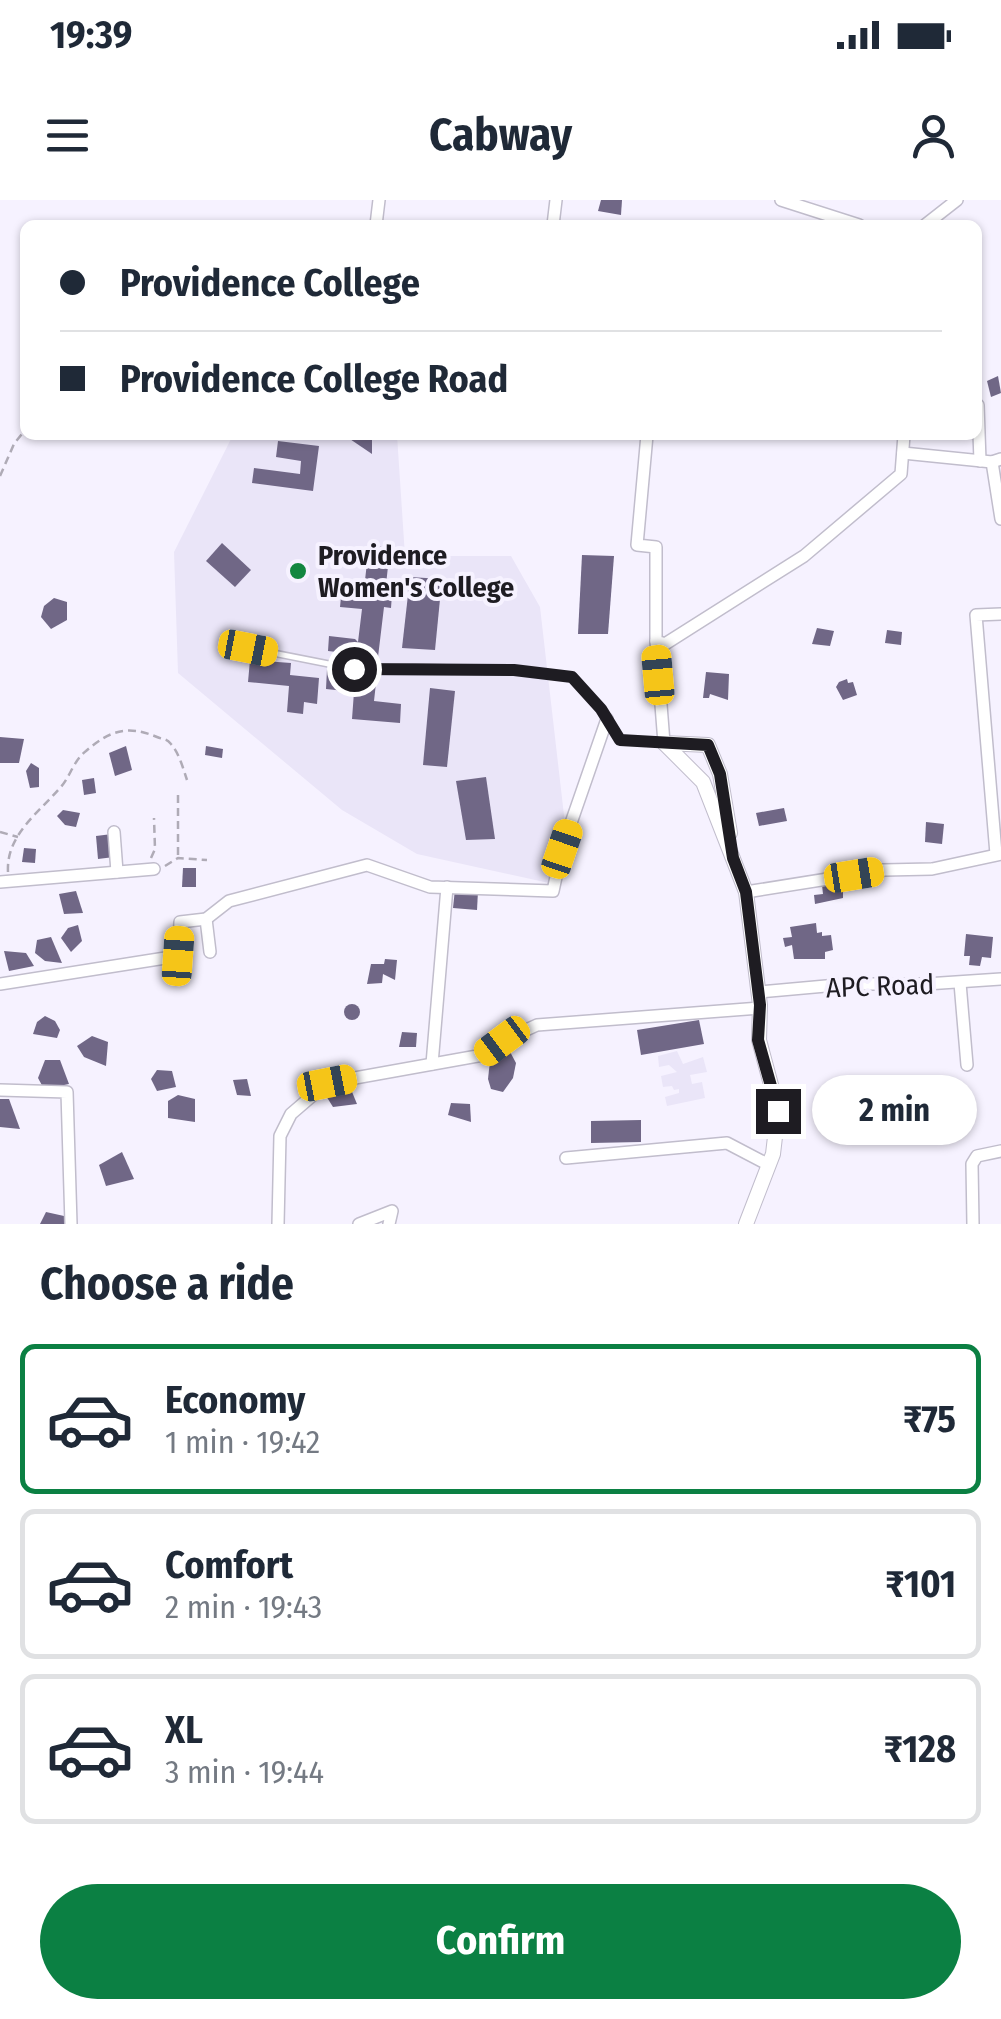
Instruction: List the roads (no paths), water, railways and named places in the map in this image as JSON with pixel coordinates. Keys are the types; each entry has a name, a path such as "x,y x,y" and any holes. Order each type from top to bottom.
{"street":[{"path":"781,200 843,220"},
{"path":"931,220 957,200"},
{"path":"982,422 1001,520"},
{"path":"646,440 636,545 656,547 656,641 664,743 704,782 746,892 760,1000 758,1040 778,1111 768,1165 746,1224"},
{"path":"656,641 665,644 804,556 901,474 903,440"},
{"path":"902,453 991,461"},
{"path":"746,892 884,870 932,870 998,854 976,615 1001,614"},
{"path":"0,984 178,956 180,922 206,919 229,901 367,865 430,886 553,892 562,849 607,719"},
{"path":"664,743 708,745 720,774 733,858"},
{"path":"114,832 117,872"},
{"path":"4,882 147,870"},
{"path":"432,1064 447,887"},
{"path":"206,919 210,952"},
{"name":"APC Road","path":"278,1224 280,1136 291,1114 327,1083 483,1055 502,1041 537,1025 760,1000 848,984 1001,979"},
{"path":"960,983 967,1065"},
{"path":"0,1090 66,1092 71,1224"},
{"path":"566,1158 728,1144 768,1165"},
{"path":"974,1224 972,1164 977,1156 1001,1151"},
{"path":"359,1224 392,1211 389,1224"}],"lane":[{"path":"248,648 354,669 514,670 572,677 620,740 664,743"}],"place":[{"name":"Providence Women's College","path":"298,571"}]}
